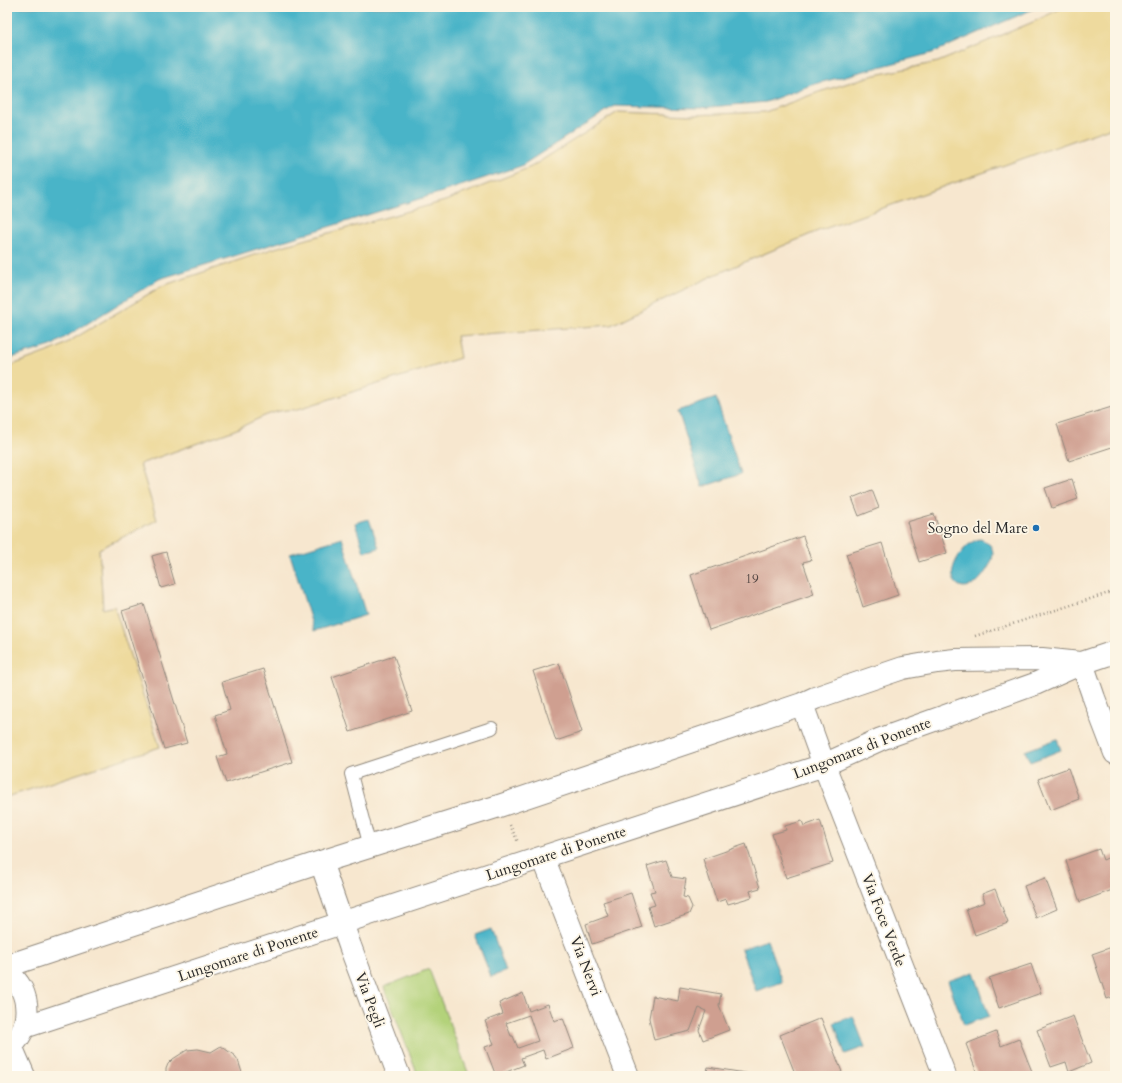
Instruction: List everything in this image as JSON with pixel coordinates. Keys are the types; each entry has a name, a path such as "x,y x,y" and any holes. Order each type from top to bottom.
{"street":[{"name":"Lungomare di Ponente","path":"24,1027 824,765 881,739 1035,684 1082,663 1115,652"},
{"name":"Lungomare di Ponente","path":"7,966 321,862 499,806 802,704 815,698 903,668 955,660 1042,659 1082,663"},
{"path":"1082,663 1115,753"},
{"name":"Lungomare di Ponente","path":"802,704 824,765"},
{"name":"Via Foce Verde","path":"824,765 945,1076"},
{"name":"Via Nervi","path":"543,857 628,1076"},
{"name":"Via Pegli","path":"321,862 399,1076"},
{"path":"7,973 17,983 27,1004 27,1016 24,1027 19,1037 9,1047 24,1076"}],"lane":[{"path":"370,847 351,774 492,728"}],"green space":[{"path":"429,969 469,1075 467,1076 418,1076 384,987"}],"sand":[{"path":"1064,7 1115,7 1115,126 818,231 712,276 611,325 456,336 460,358 295,410 279,411 232,431 140,464 157,520 99,549 103,609 114,606 160,747 7,797 7,367 58,348 162,286 275,248 445,201 531,167 618,112 693,115 765,112 819,92 871,76 938,62 1033,22"}],"water":[{"path":"7,7 1038,7 932,53 811,85 766,102 699,108 614,106 521,166 442,192 159,279 51,346 7,359"},
{"path":"716,398 741,474 702,487 678,411"},
{"path":"369,519 379,548 364,552 355,523"},
{"path":"342,538 366,615 314,631 290,554"},
{"path":"980,539 986,542 992,550 993,554 990,564 983,576 974,584 967,587 960,586 954,580 953,573 957,558 968,545"},
{"path":"1057,739 1061,750 1030,762 1025,751"},
{"path":"491,929 506,971 491,977 475,935"},
{"path":"767,940 782,982 756,991 741,949"},
{"path":"974,972 989,1016 964,1025 948,981"},
{"path":"853,1016 865,1047 845,1054 834,1023"}],"building":[{"path":"1115,406 1115,446 1069,461 1057,424"},
{"path":"1072,479 1078,499 1052,508 1045,488"},
{"path":"872,490 879,508 859,516 852,498"},
{"path":"934,514 947,553 919,562 907,522"},
{"path":"803,536 811,560 803,562 814,594 709,630 691,575"},
{"path":"882,543 898,595 863,607 846,554"},
{"path":"166,552 175,584 161,588 152,556"},
{"path":"144,604 187,743 164,749 122,611"},
{"path":"394,656 412,711 350,732 332,677"},
{"path":"559,663 582,732 556,741 533,671"},
{"path":"263,669 292,762 226,783 217,757 227,754 215,715 230,710 222,682"},
{"path":"1068,768 1079,799 1050,810 1038,779"},
{"path":"820,820 833,863 786,878 772,834 786,830 785,826 802,821 804,826"},
{"path":"746,844 760,888 750,891 752,897 728,904 726,899 717,902 703,859"},
{"path":"1099,849 1103,860 1114,855 1115,889 1080,902 1066,861"},
{"path":"666,860 672,877 686,879 683,897 688,898 692,907 689,914 654,926 648,907 655,905 650,892 655,891 647,866"},
{"path":"1045,878 1057,909 1036,918 1024,886"},
{"path":"995,889 1008,923 975,935 966,909 985,902 982,894"},
{"path":"631,893 642,927 592,944 586,924 608,916 603,902"},
{"path":"1115,946 1115,996 1107,999 1092,954"},
{"path":"1031,964 1041,993 999,1008 989,978"},
{"path":"680,987 721,994 719,1005 729,1030 703,1040 699,1030 706,1011 699,1008 690,1031 654,1040 649,1018 653,996 678,1001"},
{"path":"523,993 529,1011 548,1004 554,1021 563,1018 574,1048 546,1059 543,1050 521,1058 524,1065 496,1076 485,1047 494,1044 485,1021 503,1014 499,1003","holes":["529,1015 538,1041 518,1048 506,1023"]},
{"path":"1073,1016 1091,1063 1069,1072 1066,1062 1051,1067 1037,1030"},
{"path":"821,1018 842,1072 832,1076 796,1076 780,1035"},
{"path":"996,1032 1001,1046 1019,1039 1033,1074 1028,1076 978,1076 966,1044"},
{"path":"221,1046 238,1060 243,1076 166,1076 168,1064 187,1050 198,1049 211,1052"},
{"path":"708,1067 751,1074 751,1076 706,1076"}],"place":[{"name":"Sogno del Mare","path":"1036,528"}]}
